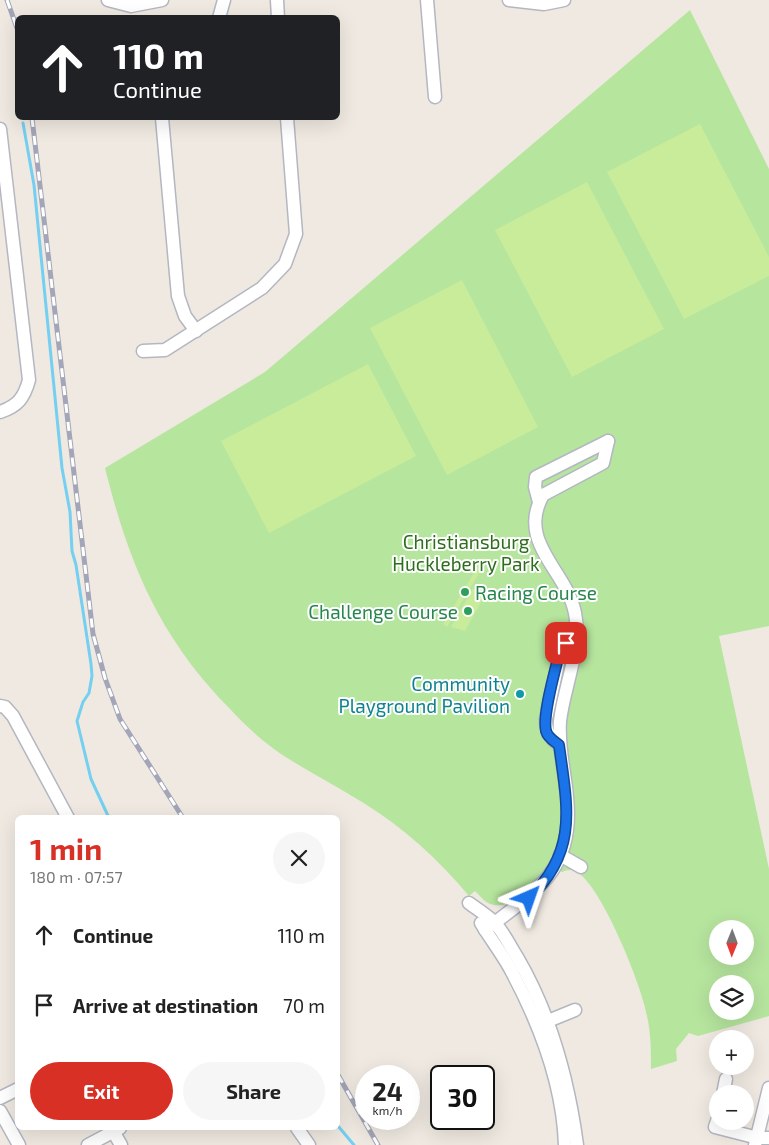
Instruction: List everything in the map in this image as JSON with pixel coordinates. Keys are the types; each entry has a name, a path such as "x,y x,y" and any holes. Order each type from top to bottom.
{"street":[{"path":"108,0 131,6 162,0"},
{"path":"220,15 224,0"},
{"path":"277,0 278,15"},
{"path":"427,0 435,97"},
{"path":"509,0 544,4 564,0"},
{"path":"162,120 178,296 185,316 196,331"},
{"path":"143,351 166,350 262,288 285,264 296,234 287,120"},
{"path":"0,129 30,380 25,396 13,408 0,412"},
{"path":"490,926 540,887 560,855 566,834 568,804 559,745 562,706 574,646 576,620 565,584 539,546 536,532 539,502 534,487 536,476 608,441 603,463 551,489 539,502"},
{"path":"0,706 5,707 13,716 66,815"},
{"path":"560,855 581,867"},
{"path":"490,926 523,968 548,1021 556,1043 568,1091 577,1145"},
{"path":"490,926 546,1049 558,1097 565,1145"},
{"path":"548,1021 575,1010"},
{"path":"725,1085 726,1079"},
{"path":"723,1130 761,1140 769,1088"},
{"path":"0,1098 15,1090"},
{"path":"0,1111 19,1145"},
{"path":"88,1145 115,1130"},
{"path":"117,1130 121,1145"},
{"path":"298,1130 309,1145"}],"green space":[{"name":"Christiansburg Huckleberry Park","path":"690,10 769,169 769,626 719,636 769,869 769,1016 719,1030 709,1030 709,1033 698,1036 689,1033 676,1049 677,1061 651,1069 648,1022 644,1002 620,938 598,897 587,881 573,870 562,872 549,864 540,878 526,892 510,902 494,905 488,903 475,891 469,896 445,869 392,822 281,754 260,738 205,682 166,626 150,598 136,567 114,503 105,468 265,372"},
{"path":"700,124 769,257 769,276 684,319 607,172"},
{"path":"587,182 664,329 572,377 495,230"},
{"path":"462,280 538,427 447,475 370,328"},
{"path":"368,364 416,456 269,533 221,441"},
{"name":"Racing Course","path":"483,558 487,560 447,627 443,624"},
{"name":"Challenge Course","path":"473,588 485,595 465,631 451,627"}],"waterway":[{"path":"23,123 34,185 62,468 70,512 72,551 76,565 91,664 92,676 89,693 83,702 77,721 91,779 108,815"},
{"path":"340,1128 354,1145"}],"railway":[{"path":"7,0 15,23"},
{"path":"32,120 93,634 105,678 120,719 181,815"},
{"path":"340,1078 378,1145"}],"place":[{"name":"Racing Course","path":"465,592"},
{"name":"Challenge Course","path":"468,611"},
{"name":"Community Playground Pavilion","path":"520,694"}],"route":[{"path":"529,898 550,875 563,848 566,834 568,804 559,745 546,732 546,719 560,650 562,645 566,643"}]}
